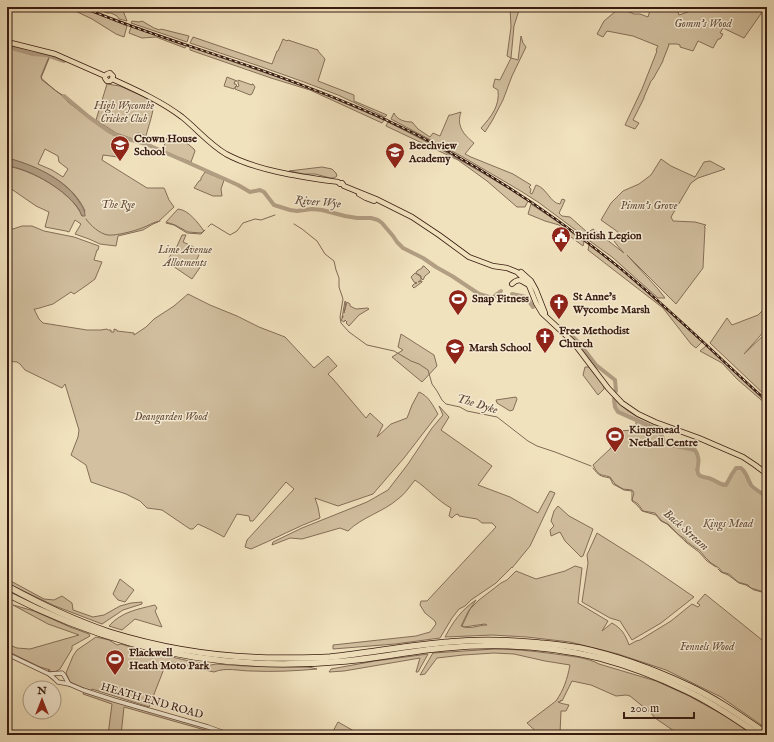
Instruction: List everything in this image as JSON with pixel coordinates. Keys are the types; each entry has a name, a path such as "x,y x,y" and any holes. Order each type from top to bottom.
{"highway":[{"path":"7,586 89,627"},
{"path":"7,594 43,612 140,646 218,660 264,664 299,664 345,661 423,650 487,646 528,647 599,658 659,678 687,690 759,735"},
{"path":"107,634 191,651 266,658 327,657 450,642 525,642 578,648 631,663 689,686 719,702 767,734"}],"main road":[{"path":"7,42 55,54 105,76 110,73 113,76 112,79 172,110 214,146 227,155 267,169 340,183 388,206"},
{"path":"350,188 366,198 412,217 440,235 469,258 510,269 521,275 528,283 535,300"},
{"path":"358,191 371,198"},
{"path":"492,265 507,265 522,272 531,281 536,290 544,315"},
{"path":"512,284 519,280 527,284 544,315 572,342 608,388 622,403 638,414 655,422 699,438 743,457 755,464 767,474"},
{"path":"535,291 535,296 544,315"}],"street":[{"path":"7,654 49,674 55,679 57,674"},
{"path":"49,674 63,674 69,684"},
{"path":"62,682 65,678"},
{"name":"HEATH END ROAD","path":"62,682 114,700 208,726 230,735"}],"green space":[{"path":"67,7 81,7 127,26 124,37 116,34 92,19"},
{"path":"93,7 122,8 127,21 119,19 111,13 107,13"},
{"path":"510,7 520,7 514,26 511,58 507,56 511,27"},
{"name":"Gomm's Wood","path":"651,7 676,7 679,15 688,12 695,7 765,8 744,38 723,28 720,33 723,34 713,48 698,41 693,51 680,47 680,45 677,44 668,44 669,45 663,61 651,81 633,120 639,123 635,129 625,125 642,89 658,46 633,36 607,31 603,37 597,34 604,21 616,11 627,11 648,17"},
{"path":"132,21 142,21 160,30 189,36 187,42 131,23"},
{"path":"131,27 186,46 185,48 156,37 142,38 129,33"},
{"path":"521,36 526,47 512,76 503,100 485,132 481,128 494,111 498,101 498,90 493,87 495,79 500,80 511,58 518,60"},
{"path":"193,37 272,64 283,39 318,50 325,59 318,81 354,95 354,101 387,115 385,117 338,95 304,82 190,43"},
{"name":"The Rye","path":"7,47 49,57 41,76 42,80 90,119 113,135 121,138 118,157 103,155 102,160 147,188 164,188 174,207 158,222 143,230 118,236 116,246 100,244 75,234 81,224 75,220 69,232 45,227 49,212 36,206 7,186 7,166 17,168 39,177 70,199 82,216 85,211 79,200 71,191 52,176 30,165 7,158","holes":["45,149 58,156 59,162 68,169 63,177 38,164"]},
{"path":"190,47 312,89 384,120 382,123 310,90 190,50"},
{"path":"227,77 237,81 235,81 234,84 236,84 237,87 239,86 238,80 252,85 253,84 255,87 252,94 250,95 235,89 236,86 234,89 224,86"},
{"name":"High Wycombe Cricket Club","path":"107,84 120,86 153,101 152,114 146,136 138,133 133,139 116,133 96,120"},
{"path":"461,112 460,126 467,137 474,143 465,154 513,174 531,185 529,187 531,189 530,193 532,194 536,185 543,189 557,203 560,204 562,199 565,200 559,213 562,216 570,217 587,232 585,237 538,202 519,190 463,157 391,119 394,113 402,120 412,122 418,129 430,137 433,133 440,136 449,115"},
{"path":"388,122 424,140 511,190 528,201 525,207 517,207 487,181 458,160 386,126"},
{"path":"178,136 195,151 191,162 162,151 167,138"},
{"name":"Pimm's Grove","path":"661,159 671,166 695,177 704,162 710,161 725,169 698,178 691,183 671,217 673,221 695,222 706,225 704,227 703,268 676,304 627,255 665,298 658,298 612,257 587,239 590,231 593,229 624,253 614,241 618,232 601,220 611,203 623,191 639,184 651,175"},
{"path":"322,167 332,169 337,176 330,178 315,174 304,174 289,171"},
{"path":"205,172 224,180 221,189 222,196 213,196 194,188 201,180"},
{"path":"531,204 584,242 583,246 567,234 559,225 528,214"},
{"path":"178,209 189,214 204,231 201,233 188,232 166,222"},
{"name":"Deangarden Wood","path":"22,226 32,226 44,231 74,237 99,246 94,260 102,262 95,279 74,294 71,292 53,304 34,309 39,319 43,323 87,330 107,329 114,332 114,329 117,331 134,333 134,335 188,294 259,327 285,337 314,368 328,356 337,366 328,374 366,418 370,413 383,425 377,437 391,424 407,418 419,392 428,399 438,414 404,458 373,494 338,506 315,498 320,518 251,549 245,547 247,540 294,489 286,482 253,521 250,521 249,516 237,514 224,537 198,524 193,529 190,529 162,510 147,508 140,501 126,494 91,482 86,465 71,455 79,430 65,384 62,388 25,370 17,362 7,361 7,231"},
{"name":"Lime Avenue Allotments","path":"182,235 186,235 183,242 194,247 199,255 196,261 202,264 192,279 167,262 172,252 174,253"},
{"path":"589,245 628,275 702,342 696,348 691,344 663,308 588,250"},
{"path":"424,266 430,272 423,280 421,276 416,273"},
{"path":"415,273 421,278 418,282 422,282 414,288 412,286 417,283 414,282 411,277"},
{"path":"345,301 344,313 347,302 350,306 356,309 369,309 359,315 349,326 345,320 344,322 341,320 343,317 342,318"},
{"path":"767,306 767,328 744,354 767,332 767,397 710,343 727,318 732,325 758,315"},
{"path":"401,334 434,355 437,366 422,382 392,357 403,350 398,347"},
{"path":"706,346 767,403 767,405 737,379 722,363 700,351"},
{"path":"585,367 589,367 604,386 604,389 598,395 583,375"},
{"path":"516,397 517,399 513,410 510,411 497,403 496,400"},
{"path":"614,399 638,417 658,425 657,428 617,410 613,402"},
{"path":"439,406 449,417 441,430 492,466 478,485 510,497 538,513 550,491 555,493 530,546 512,568 496,583 459,609 440,638 395,644 333,649 333,645 416,636 430,632 436,624 435,621 425,613 420,605 421,601 427,601 496,527 492,523 482,523 477,519 459,516 458,514 452,518 449,516 451,508 415,480 403,495 392,504 360,522 348,531 340,528 302,539 290,538 272,545 273,542 302,528 367,502 388,490 443,415"},
{"name":"Kings Mead","path":"636,421 659,431 662,440 667,445 692,450 695,452 698,458 696,470 698,475 701,477 713,480 723,486 728,483 736,469 739,468 745,473 753,488 767,497 767,597 761,591 738,582 729,574 722,572 699,550 686,541 668,524 662,521 655,513 643,511 638,504 632,500 634,493 632,490 623,489 615,484 610,477 598,473 593,465 611,448 613,436 616,436 618,431 635,430 637,425"},
{"path":"558,506 569,516 593,529 583,556 581,557 565,541 560,532 551,536 550,530 554,526 551,521 554,511"},
{"path":"597,533 694,597 661,623 632,640 620,621 610,618 582,602 588,563 587,555"},
{"name":"Fennels Wood","path":"575,566 582,568 578,603 608,621 602,631 612,623 618,627 629,645 671,621 692,604 698,607 700,605 697,603 705,594 767,644 767,729 721,697 666,670 618,654 570,642 527,637 492,635 445,637 458,617 476,600 470,609 479,600 507,580 516,571 536,579 565,571","holes":["470,609 462,626 464,627 461,626","485,624 487,625 471,627 464,627"]},
{"path":"7,579 44,599 54,600 62,596 72,603 73,610 93,617 104,615 120,606 131,603 142,602 142,604 123,610 102,624 55,606 7,583"},
{"path":"120,579 134,590 125,602 118,600 113,594"},
{"path":"13,605 34,611 89,634 90,636 72,646 72,649 60,669 51,672 48,670 50,670 40,667 7,651 7,644 17,648 30,649 79,635 48,624"},
{"path":"155,605 157,608 155,611 162,627 135,619 122,630 109,626 124,614"},
{"name":"Flackwell Heath Moto Park","path":"96,637 109,640 117,645 121,644 134,648 138,651 150,652 211,665 308,667 317,669 292,671 246,671 228,669 214,672 167,661 149,707 92,689 90,691 70,682 66,673 73,656 77,650"},
{"path":"495,649 529,651 582,658 656,681 689,696 740,724 754,735 675,735 674,731 655,718 630,696 616,696 591,685 572,681 562,701 561,700 558,702 569,705 566,711 561,711 561,735 559,735 559,733 556,735 546,735 539,733 527,723 556,701 565,684 570,665 514,654 494,653 437,658 425,674 420,675 433,653"},
{"path":"428,654 418,672 416,672 420,658 344,671 329,672 331,669 375,661"},
{"path":"84,692 212,729 226,735 204,735 205,730 124,707 121,735 108,735 112,704 83,694"},
{"path":"338,722 361,735 331,735"}],"shaded area":[{"path":"7,158 27,164 56,179 72,192 84,209 85,216 82,216 77,206 68,197 43,179 24,170 7,166"}],"waterway":[{"name":"River Wye","path":"7,46 33,54 47,55 64,61"},
{"path":"50,56 41,78 64,96"},
{"name":"River Wye","path":"64,96 110,132 121,137 146,144 238,185 250,192 260,190 264,192 274,205 290,210 322,210 345,216 378,220 403,248 423,258 479,294 493,298 501,291"},
{"path":"208,227 212,224 230,235 237,231 243,223 255,219 261,220 275,215"},
{"path":"86,219 99,231 108,235 120,234 135,230 160,221"},
{"path":"166,223 174,225 187,233 201,234 205,230"},
{"name":"The Dyke","path":"294,224 317,241 325,254 334,261 343,299 340,317 341,323 349,332 367,345 394,351 428,370 432,384 446,404 460,407 467,411 497,417 528,441 537,446 591,466"},
{"name":"River Wye","path":"512,294 526,297 533,307"},
{"name":"River Wye","path":"568,332 579,343 596,365 615,380 616,391"},
{"name":"River Wye","path":"614,399 615,407 618,412 658,430 666,444 695,450 698,458 697,471 700,476 710,478 720,484 726,485 736,468 741,468 752,486 767,497"},
{"name":"Back Stream","path":"593,468 600,475 610,478 613,484 624,490 632,491 632,501 642,511 656,515 661,521 667,524 699,552 707,561 716,567"},
{"name":"Back Stream","path":"718,569 739,583 762,592 767,599"}],"railway":[{"path":"82,7 152,34 272,74 340,100 411,132 472,165 502,183 560,222 615,264 673,314 767,401"}],"place":[{"name":"Crown House School","path":"120,162"},
{"name":"Beechview Academy","path":"395,169"},
{"name":"British Legion","path":"561,253"},
{"name":"Snap Fitness","path":"458,316"},
{"name":"St Anne's Wycombe Marsh","path":"559,320"},
{"name":"Free Methodist Church","path":"545,354"},
{"name":"Marsh School","path":"455,365"},
{"name":"Kingsmead Netball Centre","path":"615,453"},
{"name":"Flackwell Heath Moto Park","path":"115,676"}]}
